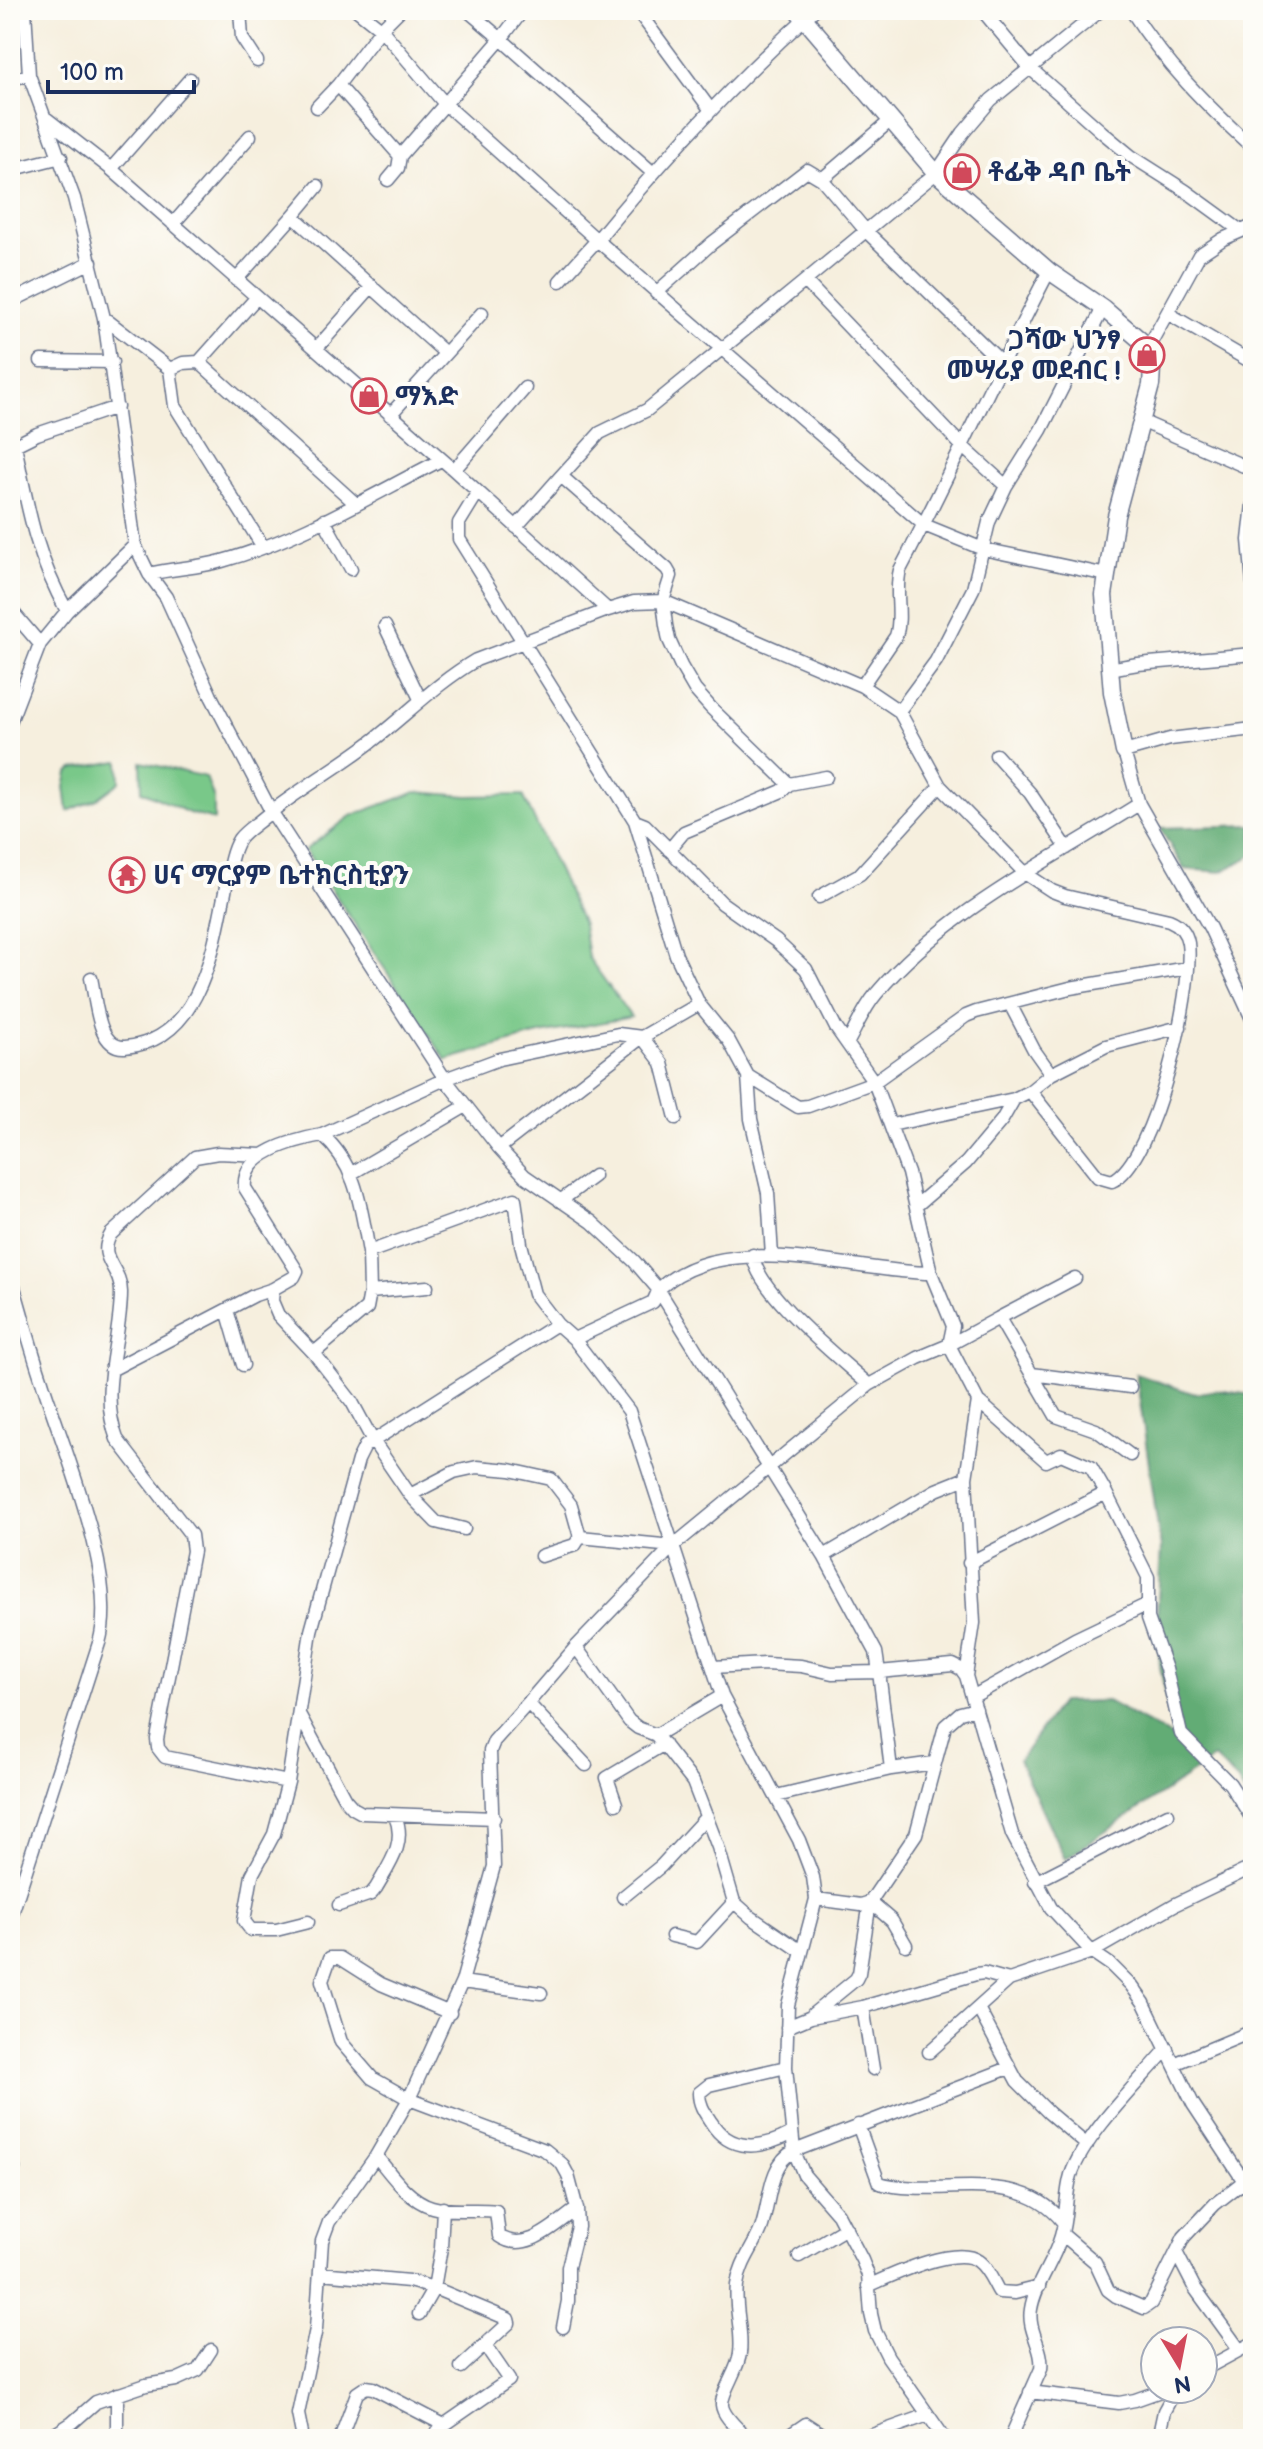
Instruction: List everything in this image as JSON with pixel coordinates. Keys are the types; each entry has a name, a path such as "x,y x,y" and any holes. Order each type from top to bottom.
{"main road":[{"path":"805,13 890,121 936,173 1049,271 1103,308 1153,351 1151,385 1116,516 1104,595 1109,669 1124,752"}],"street":[{"path":"25,10 29,75 61,157 104,318 135,545 149,574 166,597 211,696 271,811 445,1079 525,1176 614,1241 658,1289 824,1556 876,1652 891,1769"},
{"path":"240,10 242,38 257,61"},
{"path":"357,10 381,29 445,104 656,293 924,525 983,549 1107,575"},
{"path":"317,107 400,10"},
{"path":"467,10 652,172"},
{"path":"388,180 398,168 400,156 523,10"},
{"path":"637,10 710,109"},
{"path":"982,10 1031,69 1131,156 1247,228"},
{"path":"516,527 600,433 635,417 936,173 963,133 991,100 1101,10"},
{"path":"1131,10 1177,75 1253,148"},
{"path":"560,281 652,172 805,13"},
{"path":"10,79 29,75"},
{"path":"111,169 190,79"},
{"path":"338,85 400,156"},
{"path":"44,116 111,169 454,470 608,610"},
{"path":"822,179 890,121"},
{"path":"173,224 250,136"},
{"path":"10,170 61,157"},
{"path":"656,293 712,243 807,170 822,179 866,231 1001,362"},
{"path":"236,280 318,186"},
{"path":"293,216 444,352"},
{"path":"1149,346 1199,255 1206,248 1247,228"},
{"path":"10,302 91,262"},
{"path":"862,686 899,628 898,579 1001,362 1049,271"},
{"path":"805,281 963,447 1006,486"},
{"path":"316,349 372,286"},
{"path":"170,369 183,363 199,362 257,297"},
{"path":"899,711 930,670 973,589 989,522 1006,486 1041,430 1103,308"},
{"path":"390,415 482,313"},
{"path":"1169,314 1253,363"},
{"path":"104,318 170,369 175,406 263,547"},
{"path":"41,361 112,362"},
{"path":"199,362 356,504"},
{"path":"454,470 525,388"},
{"path":"67,611 48,576 34,537 13,446 37,434 117,407"},
{"path":"1141,421 1253,470"},
{"path":"149,574 223,561 263,547 324,520 441,460"},
{"path":"561,476 667,569 671,576 663,601 669,640 695,690 789,784"},
{"path":"478,492 459,523 459,539 635,821 676,955 699,1004 729,1041 748,1076 751,1119 768,1193 772,1256"},
{"path":"1253,504 1249,540 1253,583"},
{"path":"324,520 351,569"},
{"path":"10,722 40,644 67,611 135,545"},
{"path":"91,978 103,1033 109,1044 115,1047 132,1046 157,1039 182,1018 199,990 238,840 271,811 372,742 420,699 476,660 608,610 634,602 663,601 862,686 899,711 940,786 1026,874 1052,891 1177,924 1188,943 1180,1027 1159,1104 1123,1174 1112,1181 1098,1177 1030,1091"},
{"path":"10,609 40,644"},
{"path":"385,626 420,699"},
{"path":"1109,669 1152,662 1253,654"},
{"path":"1253,729 1170,739 1124,752 1139,804 1210,928 1253,1021"},
{"path":"996,755 1030,793 1067,848"},
{"path":"669,850 684,832 782,791 789,784 826,777"},
{"path":"819,897 860,874 940,786"},
{"path":"848,1042 874,996 944,929 1139,804"},
{"path":"635,821 645,825 722,903 794,956 806,969 836,1028 874,1082 917,1205 931,1273 953,1326 949,1345 978,1401 1046,1461 1061,1454 1091,1467 1148,1577 1148,1618 1166,1669 1181,1734 1230,1784 1253,1820"},
{"path":"748,1076 798,1107 808,1106 874,1082 966,1016 1070,988 1126,981 1187,968"},
{"path":"499,1148 642,1037 699,1004"},
{"path":"1010,1004 1034,1050 1051,1074"},
{"path":"891,1125 1014,1099 1051,1074 1106,1046 1180,1027"},
{"path":"288,1782 165,1757 158,1748 157,1739 193,1551 191,1535 117,1439 110,1421 108,1402 121,1286 105,1254 104,1245 111,1234 195,1157 218,1153 262,1155 293,1141 322,1135 445,1079 499,1059 534,1051 618,1034 642,1037 662,1063 676,1118"},
{"path":"917,1205 966,1163 1002,1120 1014,1099"},
{"path":"352,1173 466,1106"},
{"path":"314,1353 362,1314 367,1308 370,1292 369,1252 352,1173 340,1153 322,1135"},
{"path":"111,1370 294,1277 297,1271 245,1188 246,1175 262,1155"},
{"path":"525,1176 515,1199 521,1244 534,1294 557,1324 574,1339 629,1411 722,1696 808,1859 816,1899 788,2005 786,2067 794,2151 804,2175 838,2214 868,2275 875,2331 888,2357 945,2439"},
{"path":"560,1201 594,1176"},
{"path":"369,1252 515,1199"},
{"path":"753,1255 758,1273 771,1292 869,1385"},
{"path":"574,1339 653,1302 658,1289 683,1272 714,1261 753,1255 772,1256 901,1273 931,1273"},
{"path":"10,1274 78,1488 102,1580 105,1606 101,1635 11,1911"},
{"path":"303,2439 298,2414 316,2329 322,2241 329,2222 376,2156 409,2099 462,1982 494,1866 490,1751 494,1741 576,1647 673,1546 869,1385 1075,1278"},
{"path":"370,1292 427,1287"},
{"path":"273,1289 272,1301 278,1315 314,1353 352,1402 373,1441 410,1495 436,1522 464,1529"},
{"path":"227,1310 243,1365"},
{"path":"999,1318 1056,1416 1096,1430 1130,1455"},
{"path":"308,1922 276,1930 251,1930 244,1921 252,1875 274,1834 288,1782 305,1659 358,1460 365,1446 557,1324"},
{"path":"1032,1374 1130,1387"},
{"path":"966,1676 973,1638 966,1478 978,1401"},
{"path":"410,1495 464,1469 510,1470 551,1479 571,1505 580,1537 575,1545 541,1556"},
{"path":"824,1556 936,1490 966,1478"},
{"path":"969,1563 1106,1493"},
{"path":"580,1537 673,1546"},
{"path":"811,2017 859,1973 870,1902 916,1834 945,1726 974,1703 1075,1639 1148,1604"},
{"path":"576,1647 629,1721 660,1740 693,1782 734,1902 801,1951"},
{"path":"713,1667 765,1664 801,1666 832,1673 953,1665 961,1669 966,1676 1012,1834 1035,1882 1051,1908 1092,1952 1131,1985 1155,2021 1193,2104 1253,2195"},
{"path":"616,1804 607,1778 722,1696"},
{"path":"528,1703 586,1765"},
{"path":"299,1714 353,1808 362,1813 494,1818"},
{"path":"776,1796 891,1769 934,1763"},
{"path":"1035,1882 1168,1814"},
{"path":"339,1905 371,1894 376,1888 398,1845 399,1826 395,1816"},
{"path":"623,1897 661,1866 707,1816"},
{"path":"929,2052 1009,1980 1092,1952 1174,1905 1253,1867"},
{"path":"816,1899 861,1905 870,1902"},
{"path":"672,1936 697,1942 734,1902"},
{"path":"870,1902 892,1921 906,1945"},
{"path":"450,2013 381,1984 340,1958 330,1958 322,1981 341,2042 372,2078 409,2099 545,2150 562,2164 577,2209 578,2227 568,2267 568,2301 563,2327"},
{"path":"787,2027 811,2017 863,2007 976,1974 984,1973 1009,1980"},
{"path":"462,1982 541,1993"},
{"path":"863,2007 873,2069"},
{"path":"978,2008 1009,2068 1029,2095 1087,2145"},
{"path":"1174,2064 1253,2031"},
{"path":"1027,2439 1011,2436 1043,2359 1030,2316 1062,2228 1071,2177 1087,2145 1167,2049"},
{"path":"786,2067 709,2085 699,2093 699,2101 717,2132 743,2147 775,2142 790,2134"},
{"path":"748,2439 722,2407 740,2353 736,2288 740,2267 761,2228 779,2166 794,2151 1009,2068"},
{"path":"858,2125 879,2183 916,2188 990,2187 1030,2196 1043,2203 1095,2262 1108,2290 1144,2308 1151,2303 1184,2237 1205,2213 1243,2182"},
{"path":"376,2156 412,2196 433,2208 496,2211 499,2236 504,2240 532,2240 577,2209"},
{"path":"419,2314 434,2288 443,2208"},
{"path":"799,2256 846,2228"},
{"path":"1177,2254 1194,2287 1239,2349"},
{"path":"868,2286 916,2264 965,2257 977,2259 999,2292 1015,2293 1039,2287"},
{"path":"320,2273 409,2281 434,2288 508,2319 509,2323 461,2367"},
{"path":"1219,2361 1253,2343"},
{"path":"432,2439 444,2425 509,2380 485,2345"},
{"path":"47,2439 96,2402 176,2380 198,2370 211,2350"},
{"path":"340,2439 357,2393 366,2387 444,2425"},
{"path":"1030,2392 1119,2403 1139,2399"},
{"path":"117,2394 117,2439"},
{"path":"1158,2439 1167,2405"},
{"path":"861,2439 928,2415"},
{"path":"784,2439 806,2424 829,2439"}],"green space":[{"path":"119,761 120,782 97,799 68,811 65,787 68,773 73,769"},
{"path":"141,762 206,777 214,799 214,820 189,813 142,791"},
{"path":"416,792 468,796 523,795 583,924 588,957 631,1017 535,1035 446,1060 305,850 351,816"},
{"path":"1253,825 1253,855 1221,872 1184,869 1160,828"},
{"path":"1136,1374 1195,1394 1216,1390 1253,1395 1253,1812 1238,1781 1214,1758 1065,1859 1019,1760 1061,1702 1107,1701 1174,1738 1160,1666 1157,1617 1161,1548"}],"place":[{"name":"ቶፊቅ ዳቦ ቤት","path":"962,172"},
{"name":"ጋሻው ህንፃ መሣሪያ መደብር !","path":"1147,355"},
{"name":"ማእድ","path":"369,396"},
{"name":"ሀና ማርያም ቤተክርስቲያን","path":"127,875"}]}
